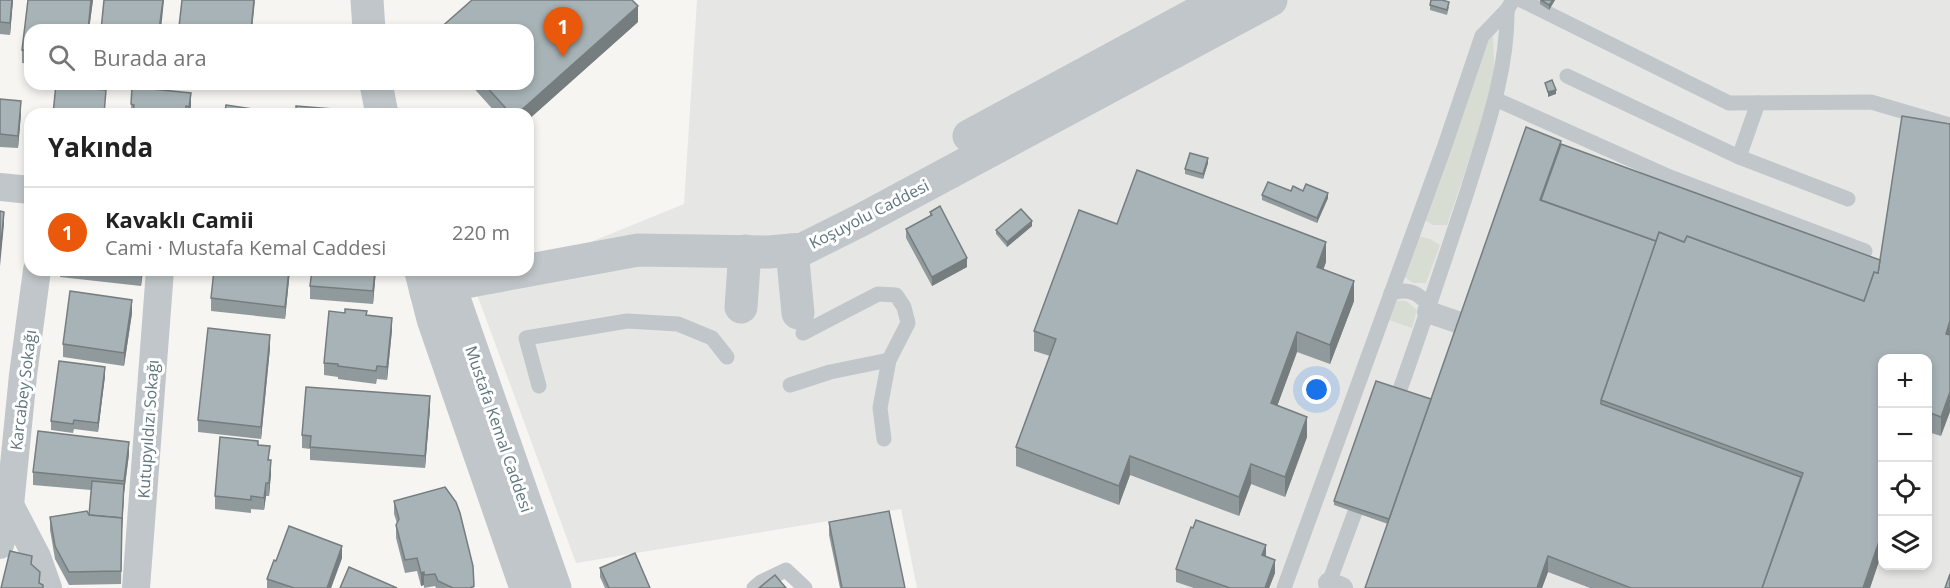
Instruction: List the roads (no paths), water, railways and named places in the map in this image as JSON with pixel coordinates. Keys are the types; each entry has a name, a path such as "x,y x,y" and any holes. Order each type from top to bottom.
{"street":[{"path":"367,0 369,24"},
{"path":"387,0 389,24"},
{"name":"Koşuyolu Caddesi","path":"534,252 677,228 785,232 818,218 1221,0"},
{"name":"Koşuyolu Caddesi","path":"534,263 638,250 769,252 803,249 1271,0"},
{"path":"377,90 381,108"},
{"path":"398,90 402,108"},
{"path":"0,187 24,189"},
{"path":"792,249 800,323"},
{"path":"741,307 746,251"},
{"name":"Karcabey Sokağı","path":"0,546 36,276"},
{"name":"Kutupyıldızı Sokağı","path":"136,588 160,276"},
{"name":"Mustafa Kemal Caddesi","path":"431,276 433,319 526,588"},
{"name":"Mustafa Kemal Caddesi","path":"431,276 555,588"},
{"path":"1429,309 1463,324"},
{"path":"5,502 37,556 48,588"}],"lane":[{"path":"1521,0 1729,103 1871,102 1950,125"},
{"path":"1386,427 1429,309 1494,99 1508,39 1510,5"},
{"path":"1284,588 1482,36 1510,5"},
{"path":"1567,76 1739,158 1848,199"},
{"path":"1494,99 1670,177 1865,250"},
{"path":"1739,158 1758,103"},
{"path":"1391,293 1403,290 1414,291 1422,297 1429,309"},
{"path":"800,323 878,294 896,295 904,307 908,323 890,360 880,408 884,439"},
{"path":"539,386 526,338 627,321 678,324 712,338 727,357"},
{"path":"790,385 830,372 890,360"},
{"path":"1333,586 1366,483"},
{"path":"754,588 786,570 805,588"}],"place":[{"name":"Kavaklı Camii","path":"563,57"}]}
